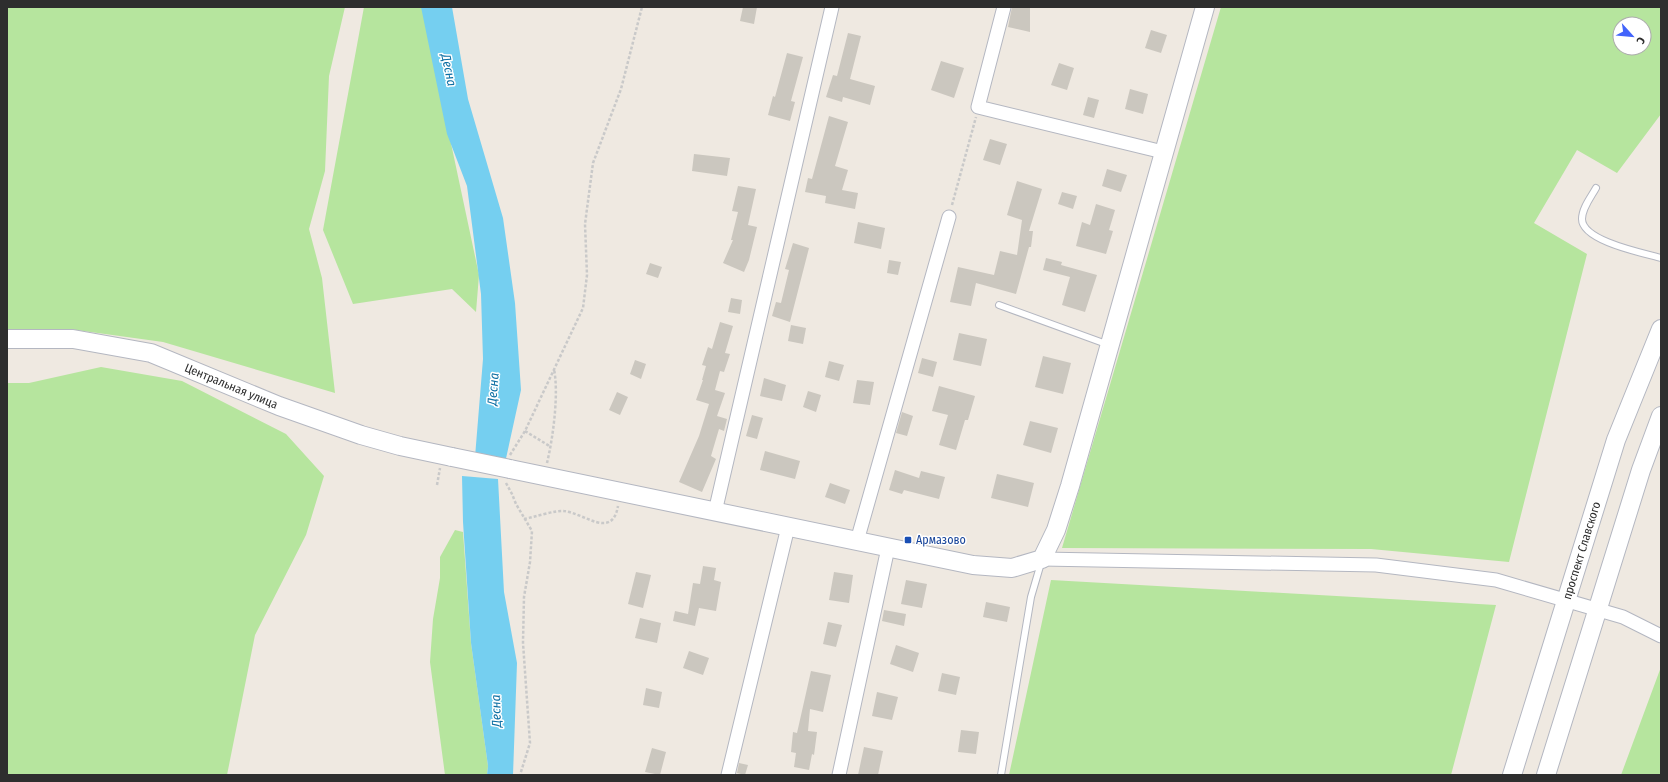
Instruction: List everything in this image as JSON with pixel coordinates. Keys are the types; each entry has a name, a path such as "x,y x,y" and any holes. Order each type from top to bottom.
{"street":[{"path":"716,512 832,7"},
{"path":"1004,7 978,107 1163,152"},
{"path":"1206,7 1163,152 1110,346 1056,530 1042,559 1376,565 1496,580 1623,617 1661,636"},
{"path":"857,541 949,217"},
{"name":"проспект Славского","path":"1512,775 1616,440 1661,328"},
{"name":"Центральная улица","path":"7,340 73,339 151,353 280,406 361,436 400,446 508,469 973,566 1012,568 1042,559"},
{"path":"1546,775 1641,470 1661,416"},
{"path":"728,775 788,527"},
{"path":"839,775 888,548"}],"lane":[{"path":"1596,188 1583,212 1582,220 1587,230 1599,239 1661,258"},
{"path":"999,305 1110,346"},
{"path":"1001,775 1032,596 1042,559"}],"path":[{"path":"520,775 530,743 523,643 524,597 530,562 532,530 524,519 506,484 510,455 525,431 582,308 587,275 585,224 593,163 621,90 642,7"},
{"path":"949,217 978,107"},
{"path":"525,431 551,447 557,381 554,369"},
{"path":"524,519 563,511 600,524 609,522 617,512 620,492"}],"green space":[{"path":"7,7 345,7 329,76 325,171 309,229 322,278 335,393 163,342 69,329 7,330"},
{"path":"364,7 422,7 479,275 476,312 452,289 353,304 323,230"},
{"path":"1221,7 1661,7 1661,114 1617,173 1577,150 1534,223 1587,254 1509,562 1371,549 1062,548"},
{"path":"101,367 182,381 286,434 324,476 306,535 255,635 227,775 7,775 7,383 29,383"},
{"path":"455,530 463,532 471,643 488,766 487,775 445,775 430,662 433,619 440,578 440,557"},
{"path":"1051,580 1496,605 1451,775 1009,775"},
{"path":"1661,667 1661,775 1621,775"}],"water":[{"name":"Десна","path":"421,7 452,7 468,99 503,218 515,303 521,390 505,463 475,457 483,359 481,294 467,186 447,134"},
{"name":"Десна","path":"462,476 498,479 504,592 517,663 513,775 487,775 488,766 471,643 463,522"}],"building":[{"path":"743,7 757,7 754,24 740,21"},
{"path":"1012,7 1030,8 1030,32 1008,27"},
{"path":"1151,30 1167,35 1161,53 1145,48"},
{"path":"848,33 861,36 850,79 875,86 870,105 843,97 842,102 826,97 833,75 837,76"},
{"path":"787,53 803,57 791,101 795,102 790,121 768,115 773,96 775,97"},
{"path":"941,61 964,68 954,98 931,90"},
{"path":"1059,63 1074,68 1067,90 1051,85"},
{"path":"1130,89 1148,94 1143,114 1125,109"},
{"path":"1088,97 1099,100 1094,118 1083,115"},
{"path":"829,116 848,122 835,166 848,170 842,190 858,193 855,209 825,203 826,196 805,192 808,178 812,179"},
{"path":"990,139 1007,144 1000,165 983,160"},
{"path":"694,154 730,158 727,176 692,171"},
{"path":"1107,169 1127,175 1121,192 1102,186"},
{"path":"1017,181 1042,189 1029,231 1033,231 1031,247 1029,247 1016,294 976,283 971,306 950,302 958,267 994,275 1000,251 1017,255 1022,220 1007,215"},
{"path":"738,186 756,189 748,225 757,227 749,260 744,272 723,263 733,240 731,240 738,212 732,211"},
{"path":"1062,192 1077,196 1073,209 1058,204"},
{"path":"1096,204 1115,210 1109,230 1113,231 1106,254 1076,246 1082,222 1090,225"},
{"path":"858,222 885,228 881,249 854,243"},
{"path":"793,243 809,248 790,322 772,316 776,302 781,303 789,270 785,269"},
{"path":"1046,258 1062,262 1061,265 1097,275 1085,312 1062,305 1070,277 1043,270"},
{"path":"889,260 901,262 898,275 887,273"},
{"path":"650,263 662,267 658,278 646,274"},
{"path":"731,298 742,300 740,314 728,312"},
{"path":"720,322 733,326 725,353 730,354 724,372 720,371 715,390 725,393 717,416 727,419 724,431 719,429 711,456 716,459 702,492 679,482 699,436 709,404 696,400 706,366 702,365 708,347 712,349"},
{"path":"791,325 806,328 803,344 788,341"},
{"path":"959,333 987,339 981,366 953,360"},
{"path":"1043,356 1071,363 1063,394 1035,387"},
{"path":"922,358 937,362 933,377 918,373"},
{"path":"635,360 646,364 641,379 630,374"},
{"path":"829,361 844,365 839,381 825,377"},
{"path":"764,378 786,385 782,401 760,396"},
{"path":"857,380 874,382 870,405 853,403"},
{"path":"939,386 975,396 968,420 965,420 956,450 939,445 948,415 932,411"},
{"path":"808,391 821,395 816,412 803,407"},
{"path":"617,392 628,397 620,415 609,410"},
{"path":"902,412 913,416 907,436 896,433"},
{"path":"752,415 763,418 757,439 746,436"},
{"path":"1030,421 1058,428 1051,453 1023,445"},
{"path":"765,451 800,461 795,479 760,470"},
{"path":"895,470 919,478 921,471 945,477 939,499 904,490 902,494 889,490"},
{"path":"997,474 1034,483 1028,507 991,498"},
{"path":"830,483 850,490 845,504 825,497"},
{"path":"703,566 716,568 714,580 721,582 716,611 699,608 695,626 673,621 675,611 688,614 693,583 700,584"},
{"path":"636,572 651,575 643,608 628,604"},
{"path":"834,572 853,575 849,603 829,600"},
{"path":"906,580 927,584 922,608 901,604"},
{"path":"986,602 1010,607 1007,622 983,617"},
{"path":"884,610 906,614 904,626 882,621"},
{"path":"640,618 661,623 657,643 635,638"},
{"path":"828,622 842,625 836,647 823,644"},
{"path":"896,645 919,653 913,672 890,664"},
{"path":"689,651 709,658 703,675 683,668"},
{"path":"811,671 831,675 823,712 810,709 808,731 817,732 814,755 812,754 809,770 794,767 796,753 791,752 793,732 797,733"},
{"path":"942,673 960,677 956,695 938,691"},
{"path":"646,688 662,692 659,708 643,705"},
{"path":"877,692 898,697 892,720 872,716"},
{"path":"961,730 979,732 976,754 958,752"},
{"path":"864,747 883,751 878,775 858,775"},
{"path":"652,748 666,752 660,775 645,772"},
{"path":"739,763 748,765 745,775 737,773"}],"place":[{"name":"Армазово","path":"908,540"}]}
